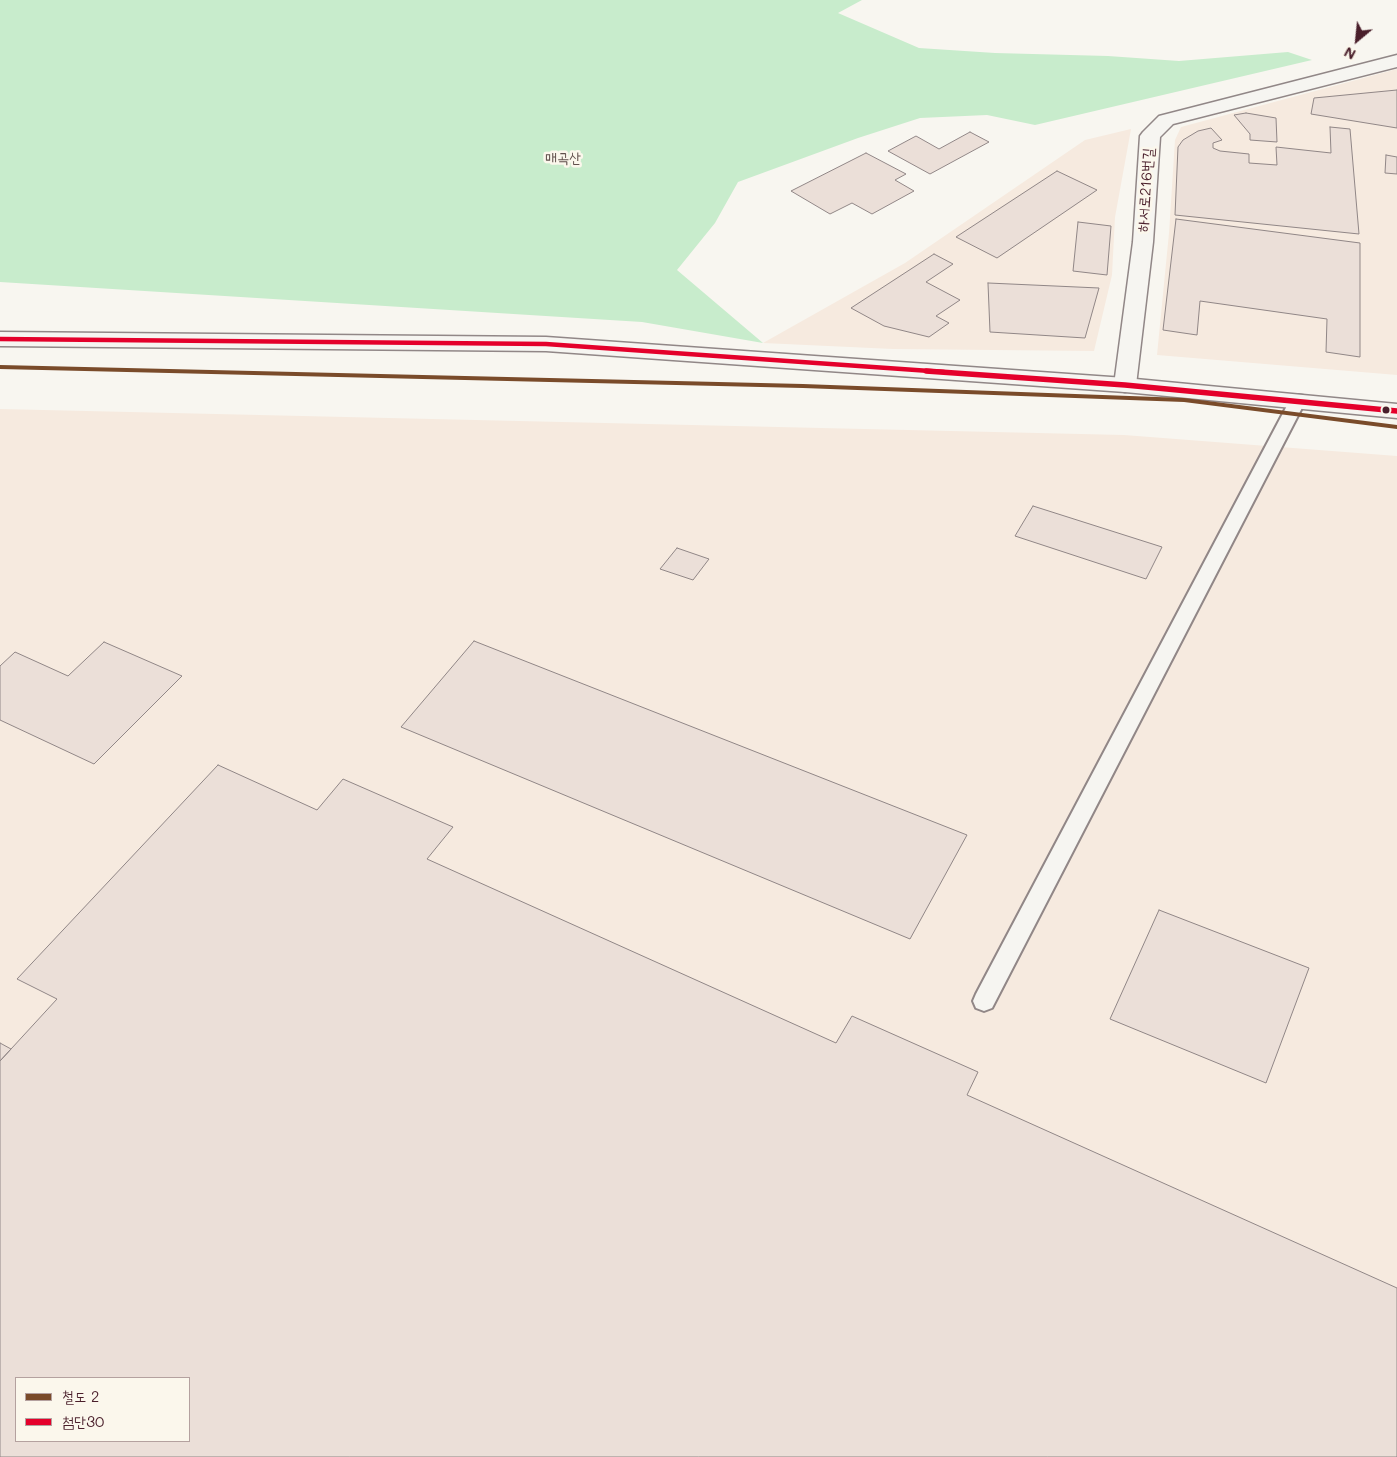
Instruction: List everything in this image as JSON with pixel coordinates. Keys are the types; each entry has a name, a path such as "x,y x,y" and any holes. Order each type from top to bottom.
{"main road":[{"name":"하서로216번길","path":"1125,385 1143,242 1150,136 1166,120 1397,61"},
{"path":"0,339 546,344 1125,385 1298,400 1397,411"}],"lane":[{"path":"984,1001 1298,400"}],"shaded area":[{"path":"1397,69 1397,375 1157,355 1169,233 1175,140 1181,127"},
{"path":"1131,129 1115,217 1112,275 1094,351 893,349 763,343 905,263 1085,140"},
{"path":"0,409 1124,435 1397,456 1397,1457 0,1457"}],"green space":[{"name":"매곡산","path":"0,0 862,0 838,13 919,48 1179,61 1288,52 1312,60 1035,125 987,115 920,118 858,138 738,182 715,223 677,270 763,343 642,322 0,282"}],"building":[{"path":"1397,90 1397,128 1311,114 1314,98"},
{"path":"1246,113 1276,118 1277,142 1250,140 1250,134 1234,115"},
{"path":"1330,127 1350,129 1359,234 1175,215 1178,147 1183,140 1198,131 1211,128 1222,140 1213,143 1213,148 1220,151 1249,154 1249,163 1277,165 1276,147 1331,153"},
{"path":"970,132 989,142 930,174 888,151 916,136 939,149"},
{"path":"866,153 906,174 895,180 914,191 872,214 852,203 830,214 791,191"},
{"path":"1386,155 1397,157 1397,174 1385,173"},
{"path":"1057,171 1097,190 997,258 956,237"},
{"path":"1176,219 1360,243 1360,357 1326,352 1327,319 1200,301 1197,335 1163,330"},
{"path":"1078,222 1111,226 1107,275 1073,271"},
{"path":"934,254 953,264 926,282 960,300 936,316 949,323 929,337 884,326 851,308"},
{"path":"988,283 1099,288 1085,338 990,332"},
{"path":"1033,506 1162,547 1146,579 1015,536"},
{"path":"677,548 709,559 693,580 660,569"},
{"path":"474,641 967,835 910,939 401,727"},
{"path":"104,642 182,676 94,764 0,720 0,666 15,652 68,676"},
{"path":"218,765 317,810 343,779 453,827 427,859 836,1043 852,1016 978,1072 967,1095 1397,1288 1397,1457 0,1457 0,1061 57,999 17,979"},
{"path":"1159,910 1309,968 1266,1083 1110,1019"},
{"path":"0,1043 11,1049 0,1061"}],"rail line":[{"name":"2","path":"0,367 803,386 1184,400 1397,427"}],"transit line":[{"name":"첨단30","path":"0,339 546,344 1125,385 1397,411"}]}
